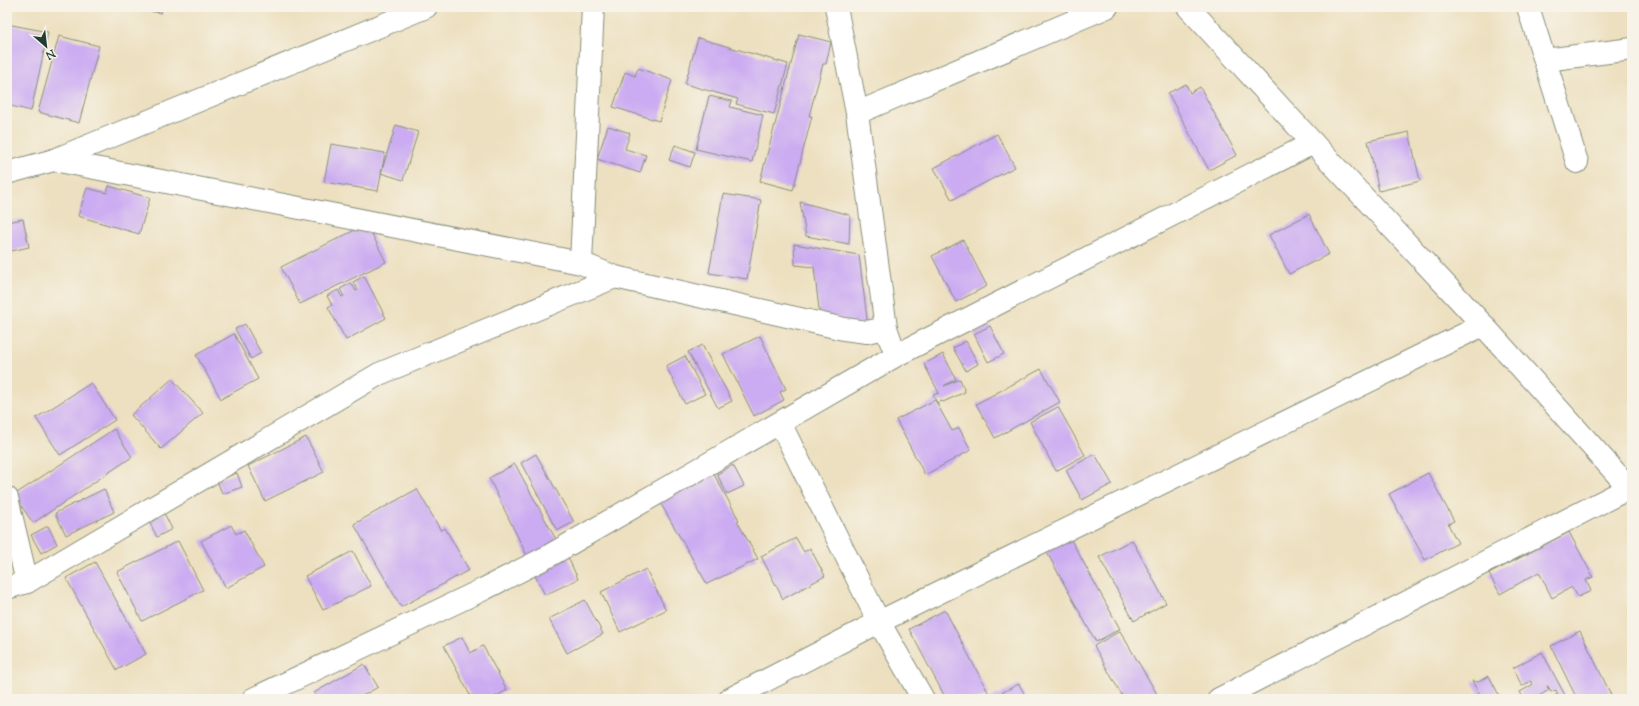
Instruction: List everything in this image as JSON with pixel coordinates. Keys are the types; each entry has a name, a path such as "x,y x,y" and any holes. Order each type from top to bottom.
{"street":[{"path":"7,173 54,160 426,7"},
{"path":"581,263 593,7"},
{"path":"836,7 857,113 886,328 895,356"},
{"path":"857,113 1107,7"},
{"path":"1188,7 1483,325 1630,489 1219,699"},
{"path":"1528,7 1578,162"},
{"path":"1545,60 1632,49"},
{"path":"253,699 484,589 547,557 895,356 1313,143"},
{"path":"54,160 581,263 615,277 844,329 867,332 886,328"},
{"path":"7,498 17,585 379,374 615,277"},
{"path":"730,699 879,622 1483,325"},
{"path":"780,423 879,622 923,699"}],"building":[{"path":"123,7 162,7 161,13"},
{"path":"7,24 48,32 31,111 7,105"},
{"path":"799,34 831,42 826,64 823,64 809,116 812,116 793,190 760,181"},
{"path":"59,36 99,46 79,123 38,112"},
{"path":"698,38 788,64 774,114 736,104 738,99 685,84"},
{"path":"638,68 672,80 659,121 613,107 625,72 635,76"},
{"path":"1186,84 1190,93 1200,87 1237,155 1209,170 1168,93"},
{"path":"709,96 732,101 730,107 763,115 752,162 696,149"},
{"path":"396,125 418,132 403,180 381,173"},
{"path":"608,126 630,133 625,149 646,155 640,173 597,159"},
{"path":"1409,132 1420,181 1379,191 1368,141"},
{"path":"997,134 1015,167 952,200 934,168"},
{"path":"331,144 385,153 378,191 324,182"},
{"path":"675,145 695,152 690,167 669,160"},
{"path":"109,186 150,198 139,234 78,216 87,188 107,193"},
{"path":"723,194 761,200 747,279 709,273"},
{"path":"800,202 850,215 849,244 806,236"},
{"path":"1309,214 1329,254 1289,274 1269,235"},
{"path":"23,219 29,247 7,252 7,222"},
{"path":"367,224 386,262 300,304 281,267"},
{"path":"963,240 987,286 956,302 932,256"},
{"path":"794,244 859,255 868,327 820,318 814,267 795,265"},
{"path":"364,276 386,318 346,340 328,307 332,305 327,296 338,290 342,297 344,296 340,289 351,283 356,291 358,290 353,282"},
{"path":"245,324 261,353 251,359 235,329"},
{"path":"990,326 1004,354 988,362 974,334"},
{"path":"234,334 258,379 221,399 196,355"},
{"path":"760,336 786,389 780,392 784,400 754,416 723,354"},
{"path":"966,341 978,364 966,371 953,348"},
{"path":"702,345 732,401 718,408 688,352"},
{"path":"943,354 956,379 944,386 960,379 965,392 943,402 937,403 933,395 939,393 924,364"},
{"path":"685,356 705,394 685,404 666,366"},
{"path":"1041,369 1060,402 995,438 976,404"},
{"path":"172,379 203,413 161,449 131,415"},
{"path":"91,383 115,420 60,455 36,418"},
{"path":"935,400 952,431 959,428 971,450 925,475 896,420"},
{"path":"1058,407 1085,455 1056,471 1030,422"},
{"path":"114,429 132,457 33,523 14,495"},
{"path":"306,437 324,472 265,501 248,466"},
{"path":"536,454 574,522 557,531 521,463"},
{"path":"1095,454 1112,484 1082,500 1066,470"},
{"path":"515,464 559,545 529,560 489,478"},
{"path":"733,465 744,486 727,494 717,474"},
{"path":"710,467 758,559 707,584 657,497"},
{"path":"237,473 242,487 222,494 217,480"},
{"path":"1428,473 1454,521 1448,524 1458,543 1425,560 1389,494"},
{"path":"104,489 114,512 66,535 55,513"},
{"path":"417,489 441,531 445,528 469,570 401,607 354,524"},
{"path":"164,513 172,529 157,537 149,521"},
{"path":"231,525 236,534 244,530 264,567 226,588 201,541"},
{"path":"48,526 57,544 41,553 31,535"},
{"path":"1569,532 1593,577 1586,580 1591,591 1578,597 1572,587 1552,598 1539,572 1500,594 1489,574"},
{"path":"1069,536 1120,629 1096,642 1045,549"},
{"path":"796,538 804,552 810,548 825,576 783,599 761,556"},
{"path":"1132,540 1166,603 1134,621 1099,557"},
{"path":"178,541 203,590 142,621 117,572"},
{"path":"353,551 371,586 323,610 305,576"},
{"path":"566,553 578,579 545,595 532,570"},
{"path":"95,562 146,654 117,670 66,578"},
{"path":"646,569 666,610 620,632 601,592"},
{"path":"585,600 603,634 567,653 549,619"},
{"path":"945,610 989,694 979,699 946,699 909,629"},
{"path":"1120,631 1160,699 1124,699 1094,646"},
{"path":"1580,631 1613,699 1577,699 1551,646"},
{"path":"462,637 470,653 483,646 507,690 491,699 472,699 444,646"},
{"path":"1542,652 1567,699 1549,699 1558,694 1556,690 1551,692 1548,686 1549,690 1534,699 1524,699 1520,692 1532,685 1531,681 1522,686 1513,668"},
{"path":"364,664 378,687 357,699 317,699 314,693"},
{"path":"1489,676 1501,699 1482,699 1472,681 1478,682"},
{"path":"1019,684 1027,699 989,699"}]}
